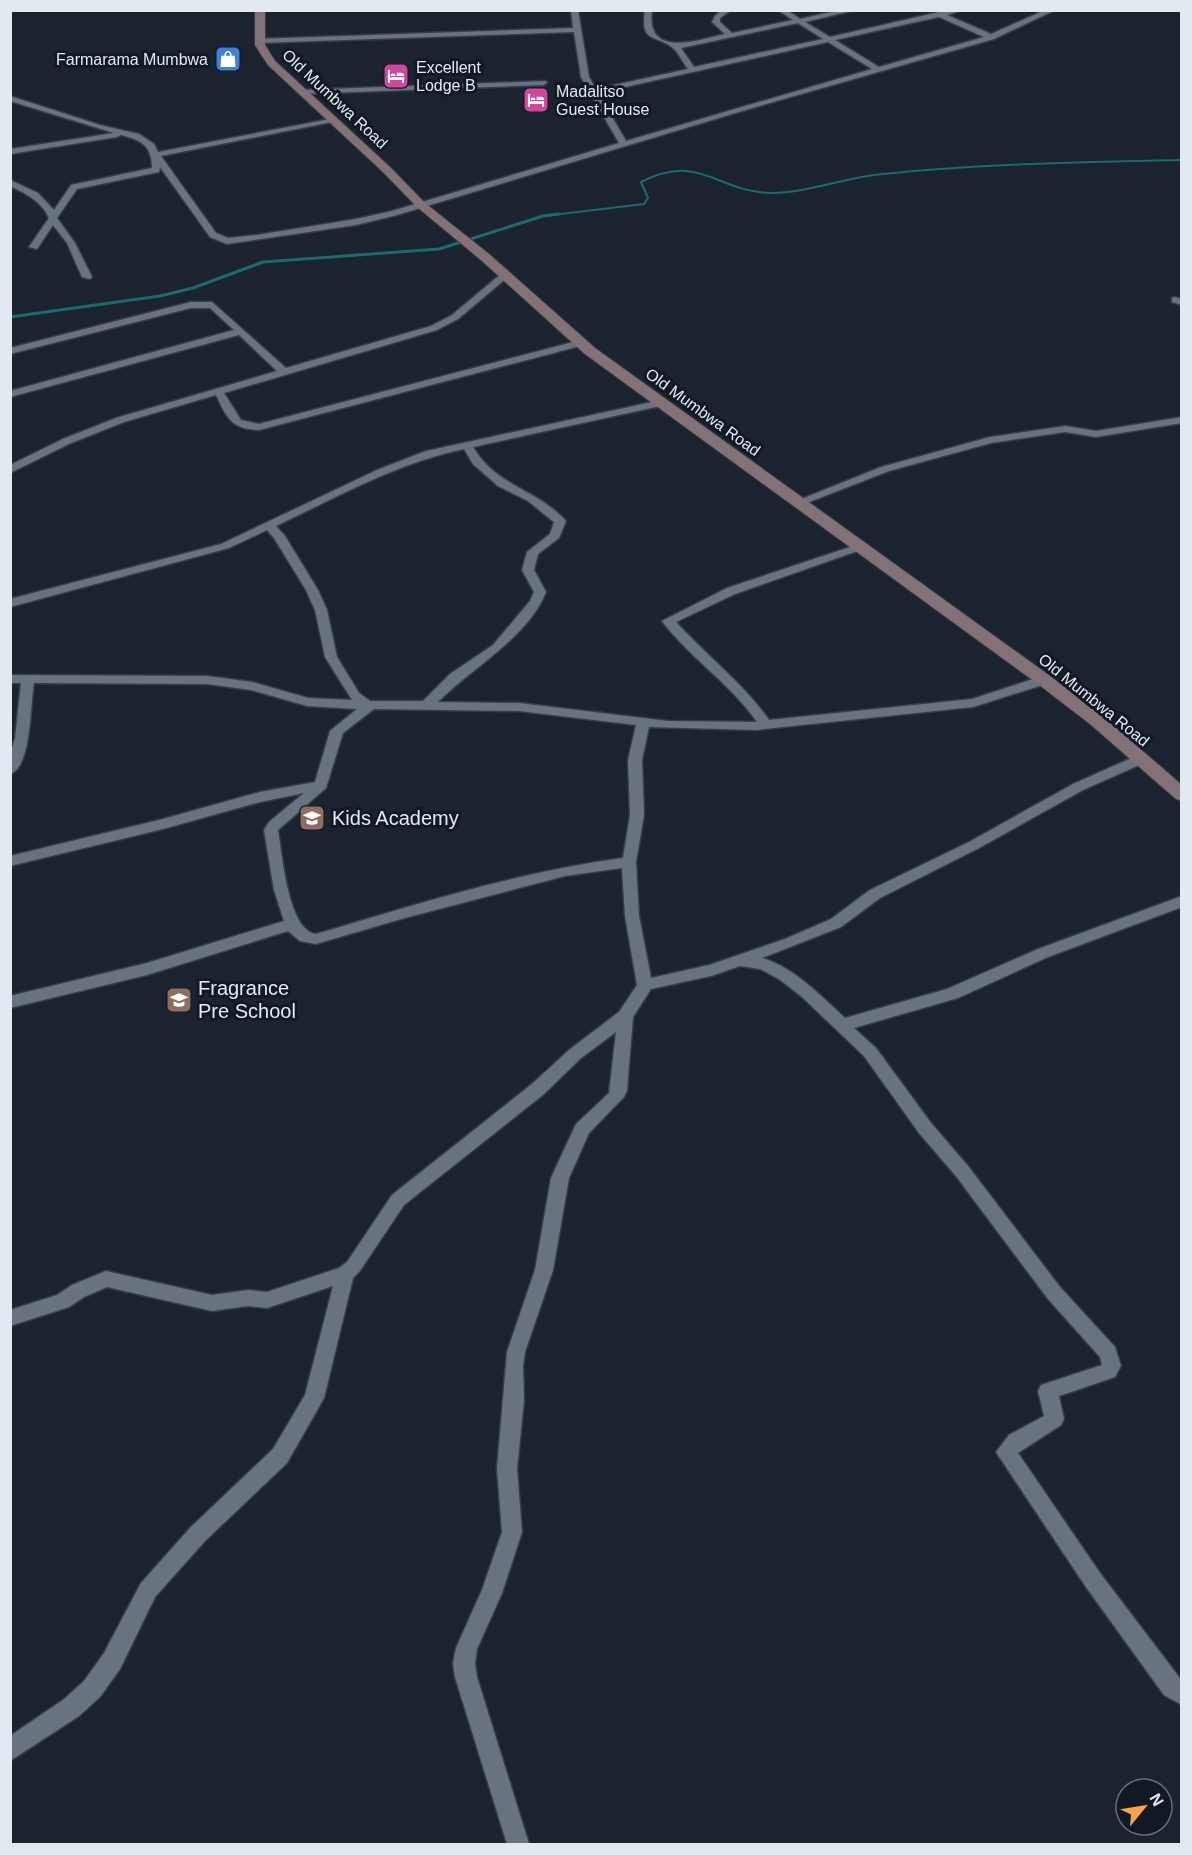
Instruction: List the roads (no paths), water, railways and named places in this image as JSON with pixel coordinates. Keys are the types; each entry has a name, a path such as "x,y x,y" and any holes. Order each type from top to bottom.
{"main road":[{"name":"Old Mumbwa Road","path":"260,10 259,42 271,63 387,170 421,205 581,343 1044,680 1142,759 1182,795"}],"street":[{"path":"574,10 585,77 624,145"},
{"path":"649,10 647,27 650,33 658,40 676,47 852,10"},
{"path":"728,10 717,17 716,22 731,36"},
{"path":"781,10 879,70"},
{"path":"930,10 991,37"},
{"path":"592,92 960,10"},
{"path":"10,98 144,140 213,235 228,241 356,222 421,205 503,178 624,145 739,109 991,37 1052,10"},
{"path":"259,42 579,30"},
{"path":"676,47 693,71"},
{"path":"302,92 543,84"},
{"path":"156,155 332,120"},
{"path":"10,152 126,134"},
{"path":"34,247 74,187 156,170 156,155"},
{"path":"10,182 35,195 49,208 52,217 64,231 87,277"},
{"path":"10,470 67,441 145,411 219,392 434,328 455,317 504,276"},
{"path":"10,351 199,304 212,305 284,372"},
{"path":"10,394 239,332"},
{"path":"219,392 236,422 247,428 259,427 581,343"},
{"path":"10,603 225,546 381,472 430,453 661,403"},
{"path":"800,502 885,469 990,440 1065,429 1096,434 1182,420"},
{"path":"428,704 454,677 497,648 536,602 540,592 528,570 533,552 555,536 560,521 532,499 502,484 477,462 467,445"},
{"path":"268,525 279,536 312,590 321,610 331,657 354,696 369,706"},
{"path":"765,724 752,705 698,654 668,621 731,591 861,546"},
{"path":"10,679 207,680 252,686 306,702 369,706 428,704 545,709 643,722 738,726 973,703 1044,680"},
{"path":"10,770 18,760 24,694 28,680"},
{"path":"369,706 338,731 321,785 271,830 281,890 292,924 301,935 308,939 316,939 400,914 565,871 629,862"},
{"path":"10,1318 63,1301 78,1291 106,1279 212,1303 232,1299 270,1299 345,1274 353,1267 398,1200 538,1089 575,1054 625,1016 634,1007 645,985 632,916 629,862 637,815 635,760 643,722"},
{"path":"645,985 711,970 790,943 836,923 875,894 974,844 1078,787 1142,759"},
{"path":"10,861 269,795 321,785"},
{"path":"842,1025 952,994 1043,953 1182,901"},
{"path":"10,1002 52,990 147,969 292,924"},
{"path":"739,960 775,968 808,993 870,1052 925,1128 962,1171 1054,1293 1108,1353 1112,1366 1108,1371 1048,1391 1053,1419 1046,1427 1010,1446 1006,1452 1093,1580 1172,1687 1182,1694"},
{"path":"518,1845 466,1677 464,1664 467,1648 505,1558 512,1532 507,1469 516,1352 544,1270 560,1178 582,1129 616,1097 620,1084 625,1016"},
{"path":"10,1750 71,1708 92,1689 112,1660 148,1590 198,1534 280,1456 314,1398 345,1274"}],"waterway":[{"path":"544,216 644,204 648,198 641,182 662,174 679,171 694,172 736,187 771,193 799,190 869,176 957,168 1182,160"},
{"path":"10,317 160,296 193,288 263,262 439,249 543,216 559,214"}],"place":[{"name":"Farmarama Mumbwa","path":"228,59"},
{"name":"Excellent Lodge B","path":"396,76"},
{"name":"Madalitso Guest House","path":"536,100"},
{"name":"Kids Academy","path":"312,818"},
{"name":"Fragrance Pre School","path":"179,1000"}]}
